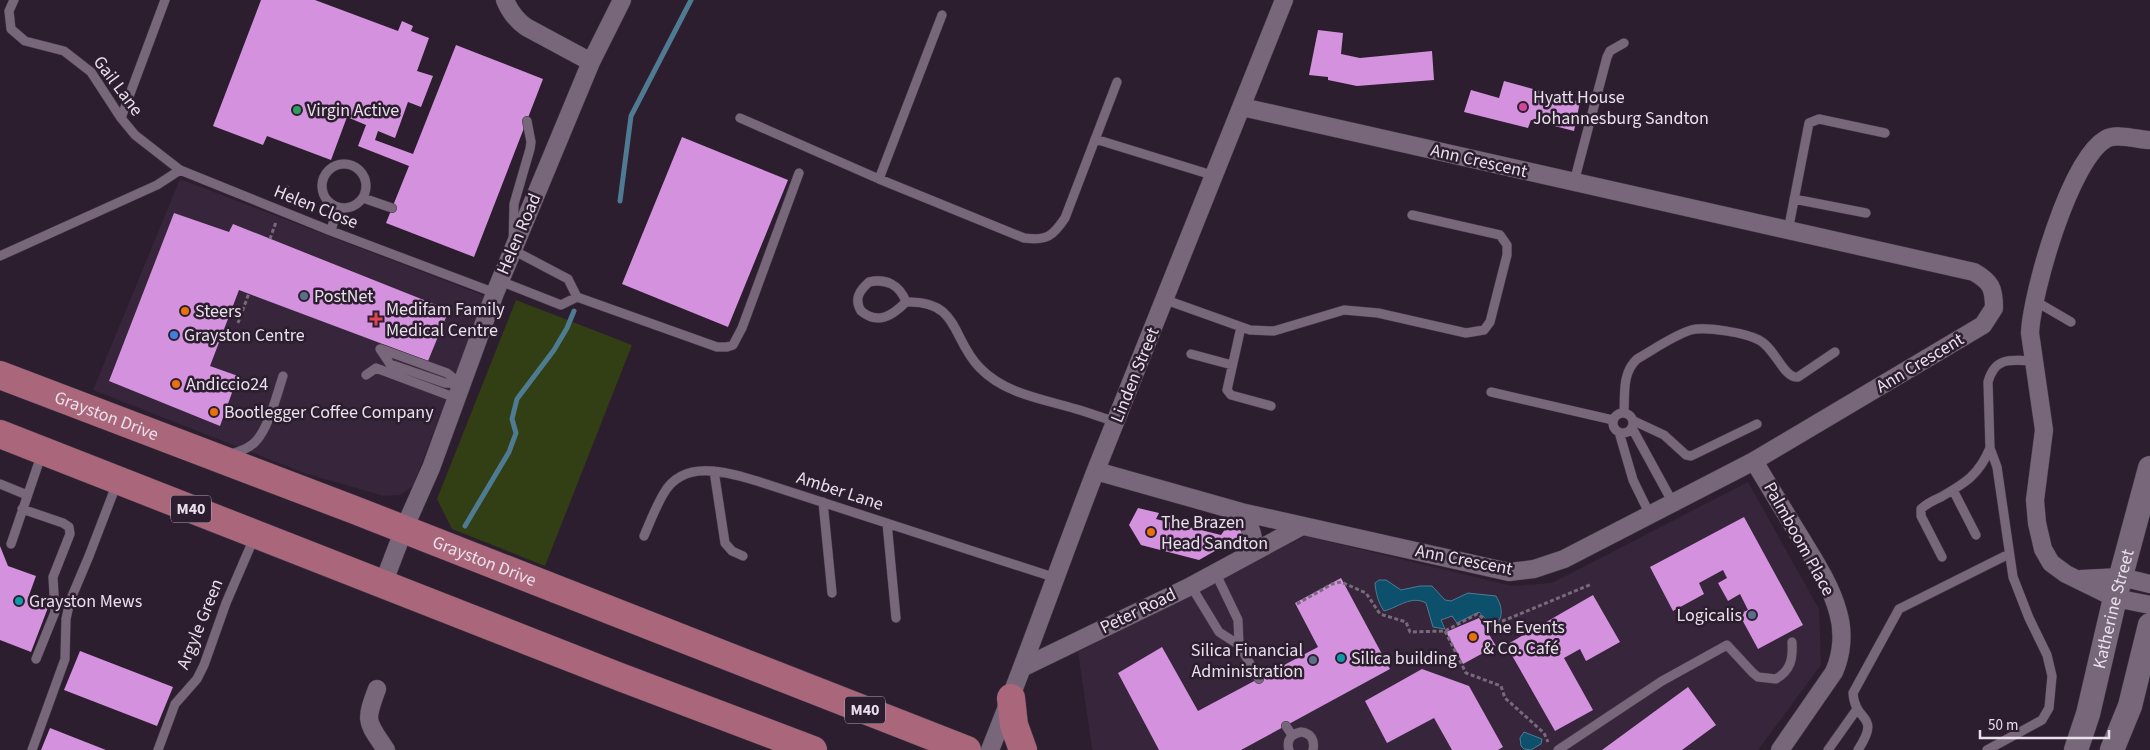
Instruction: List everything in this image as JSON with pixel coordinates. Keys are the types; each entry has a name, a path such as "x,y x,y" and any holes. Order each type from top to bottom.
{"main road":[{"name":"Grayston Drive","path":"0,375 404,529 967,750"},
{"name":"M40","path":"0,434 813,750"},
{"name":"Katherine Street","path":"2076,750 2088,714 2118,588 2150,468"},
{"path":"2112,750 2130,706 2150,625"},
{"path":"1011,698 1014,725 1023,750"}],"street":[{"path":"505,0 509,11 517,21 591,62"},
{"name":"Helen Road","path":"383,584 404,529 431,468 497,287 591,62 622,0"},
{"name":"Linden Street","path":"990,750 1024,667 1096,471 1166,300 1284,0"},
{"name":"Ann Crescent","path":"1096,471 1241,512 1302,526 1509,572 1534,569 1564,559 1754,461 1983,325 1994,308 1990,286 1986,279 1974,272 1242,107"},
{"path":"2148,140 2108,138 2090,155 2057,220 2030,318 2030,333 2044,430 2036,500 2039,536 2043,550 2051,563 2061,571 2079,579 2118,588 2150,605"},
{"name":"Palmboom Place","path":"1754,461 1823,575 1839,613 1841,630 1839,661 1834,672 1780,750"},
{"path":"1241,512 1253,536 1254,543 1251,552"},
{"name":"Peter Road","path":"1024,667 1191,586 1302,526"},
{"path":"2118,588 2150,584"},
{"path":"378,689 368,713 368,720 370,727 386,750"}],"lane":[{"name":"Gail Lane","path":"14,0 9,11 11,29 25,42 64,51 91,72 121,118 135,135"},
{"path":"121,118 165,0"},
{"path":"880,179 942,15"},
{"path":"1574,182 1607,57 1610,51 1624,44"},
{"path":"740,118 880,179 1024,238 1037,240 1051,235 1065,218 1117,82"},
{"path":"1788,230 1807,128 1811,121 1819,119 1885,133"},
{"path":"527,121 531,142 514,204 513,250 568,279 577,297 710,346 722,348 734,345 799,173"},
{"name":"Helen Close","path":"135,135 180,170 331,231 497,287 561,305 577,297"},
{"path":"1095,139 1215,176"},
{"path":"340,164 348,164 361,171 366,184 363,198 352,208 337,208 325,199 321,185 327,171 340,164"},
{"path":"0,256 158,185 180,170"},
{"path":"363,198 392,208"},
{"path":"1794,199 1866,213"},
{"path":"331,231 337,208"},
{"path":"1166,300 1250,330 1274,331 1344,310 1378,312 1466,333 1484,330 1488,326 1507,255 1504,241 1500,236 1412,215"},
{"path":"880,281 890,283 900,290 906,302 894,314 880,319 868,317 860,311 857,300 858,293 869,282 880,281"},
{"path":"2035,301 2071,322"},
{"path":"906,302 932,306 946,314 954,323 965,347 980,368 1005,387 1022,394 1116,422"},
{"path":"1241,327 1228,390 1231,395 1271,406"},
{"path":"1624,412 1625,378 1631,364 1690,330 1707,329 1759,340 1773,351 1789,376 1794,378 1836,352"},
{"path":"380,349 447,373 458,391"},
{"path":"1191,354 1232,365"},
{"path":"1987,750 2004,745 2042,720 2049,708 2052,688 2052,676 2046,655 2016,586 2009,554 1997,467 1990,448 1987,396 1990,374 1996,365 2004,361 2034,362"},
{"path":"366,375 376,368 458,391"},
{"path":"217,457 241,450 256,440 263,430 283,376"},
{"path":"1491,392 1613,420"},
{"path":"1633,425 1626,433 1619,432 1614,428 1613,420 1617,414 1624,412 1630,415 1633,425 1673,503"},
{"path":"1633,425 1664,435 1686,455 1691,456 1757,424"},
{"path":"1619,432 1633,480 1650,515"},
{"path":"1942,557 1920,512 1923,506 1973,477 1986,458 1990,448"},
{"path":"11,544 43,451"},
{"path":"714,471 725,543 732,551 743,556"},
{"name":"Amber Lane","path":"644,536 664,493 672,482 688,473 714,471 741,476 1056,578"},
{"path":"32,750 65,659 66,619 70,601 90,556 118,480"},
{"path":"0,484 27,495"},
{"path":"1953,490 1976,535"},
{"path":"823,502 832,593"},
{"path":"22,509 63,523 69,527 70,534 53,576 55,612 36,659"},
{"path":"887,523 896,618"},
{"name":"Argyle Green","path":"158,750 175,704 197,679 204,665 226,602 255,534"},
{"path":"1858,750 1867,735 1868,727 1863,714 1857,709 1853,693 1899,609 2009,554"},
{"path":"1215,572 1238,620 1239,645 1258,679"},
{"path":"1191,586 1218,632 1239,645"},
{"path":"1558,750 1662,681 1727,645 1753,674 1758,677 1776,679 1787,671 1791,663 1793,656 1792,642"},
{"path":"1828,750 1857,709"},
{"path":"1286,726 1292,735"},
{"path":"1289,750 1288,742 1292,735 1301,732 1309,735 1314,742 1313,750"}],"path":[{"path":"238,323 249,294"},
{"path":"1297,604 1332,584 1341,582 1366,593 1380,614 1406,622 1410,632 1445,631 1476,614 1493,625 1592,584"},
{"path":"1445,631 1466,673 1501,686 1505,698 1544,733 1549,743"}],"shaded area":[{"path":"180,179 485,296 413,486 400,495 384,496 304,473 93,390"},
{"path":"1748,482 1819,609 1821,665 1758,750 1093,750 1092,748 1078,652 1305,536 1512,586 1552,583"}],"green space":[{"path":"516,300 632,345 545,566 452,529 437,499"}],"water":[{"path":"1379,580 1386,580 1401,590 1420,586 1432,586 1445,600 1451,601 1468,593 1496,596 1501,607 1500,619 1491,622 1479,612 1457,623 1452,616 1441,620 1445,629 1433,627 1426,603 1421,601 1410,601 1384,611 1376,591 1375,583"},
{"path":"1524,732 1542,739 1541,744 1531,750 1524,749 1521,746 1520,738"}],"building":[{"path":"261,0 315,0 398,31 402,21 413,26 411,31 429,38 417,71 433,76 421,107 408,102 395,138 378,131 375,140 413,154 456,45 543,79 474,257 386,223 409,166 358,146 366,125 347,117 331,160 267,136 263,145 213,126"},
{"path":"1318,30 1343,33 1341,54 1360,58 1432,51 1434,80 1357,86 1328,80 1328,77 1309,75"},
{"name":"Hyatt House Johannesburg Sandton","path":"1504,81 1580,102 1574,131 1531,120 1528,128 1464,112 1471,90 1499,98"},
{"path":"682,137 788,180 728,327 622,284"},
{"name":"Grayston Centre","path":"174,213 229,232 233,224 449,310 428,361 239,290 210,366 238,376 220,426 109,381"},
{"path":"1138,508 1159,513 1156,519 1221,535 1228,525 1242,524 1243,535 1199,560 1141,545 1129,525"},
{"path":"1744,517 1803,625 1758,649 1739,614 1748,610 1740,594 1728,601 1718,583 1727,578 1723,570 1699,583 1704,594 1673,611 1650,567"},
{"name":"Grayston Mews","path":"0,546 8,566 36,576 28,598 49,605 31,652 0,640"},
{"name":"Silica building","path":"1341,578 1390,669 1241,750 1159,750 1118,673 1162,647 1198,711 1318,647 1295,603"},
{"path":"1593,595 1620,642 1586,661 1580,649 1564,658 1593,710 1555,731 1506,645"},
{"path":"1479,618 1496,646 1463,664 1446,632"},
{"path":"80,651 173,687 157,726 64,690"},
{"path":"1422,669 1469,686 1503,747 1498,750 1452,750 1434,718 1387,743 1365,701"},
{"path":"1688,687 1716,725 1682,750 1602,750"},
{"path":"50,728 106,750 41,750"}],"waterway":[{"path":"620,201 631,116 691,0"},
{"path":"465,526 509,452 516,433 512,419 517,399 554,350 567,328 574,311"}],"place":[{"name":"Hyatt House Johannesburg Sandton","path":"1523,107"},
{"name":"Virgin Active","path":"297,110"},
{"name":"PostNet","path":"304,296"},
{"name":"Steers","path":"185,311"},
{"name":"Medifam Family Medical Centre","path":"376,319"},
{"name":"Grayston Centre","path":"174,335"},
{"name":"Andiccio24","path":"176,384"},
{"name":"Bootlegger Coffee Company","path":"214,412"},
{"name":"The Brazen Head Sandton","path":"1151,532"},
{"name":"Grayston Mews","path":"19,601"},
{"name":"Logicalis","path":"1752,615"},
{"name":"The Events & Co. Café","path":"1473,637"},
{"name":"Silica building","path":"1341,658"},
{"name":"Silica Financial Administration","path":"1313,660"}]}
